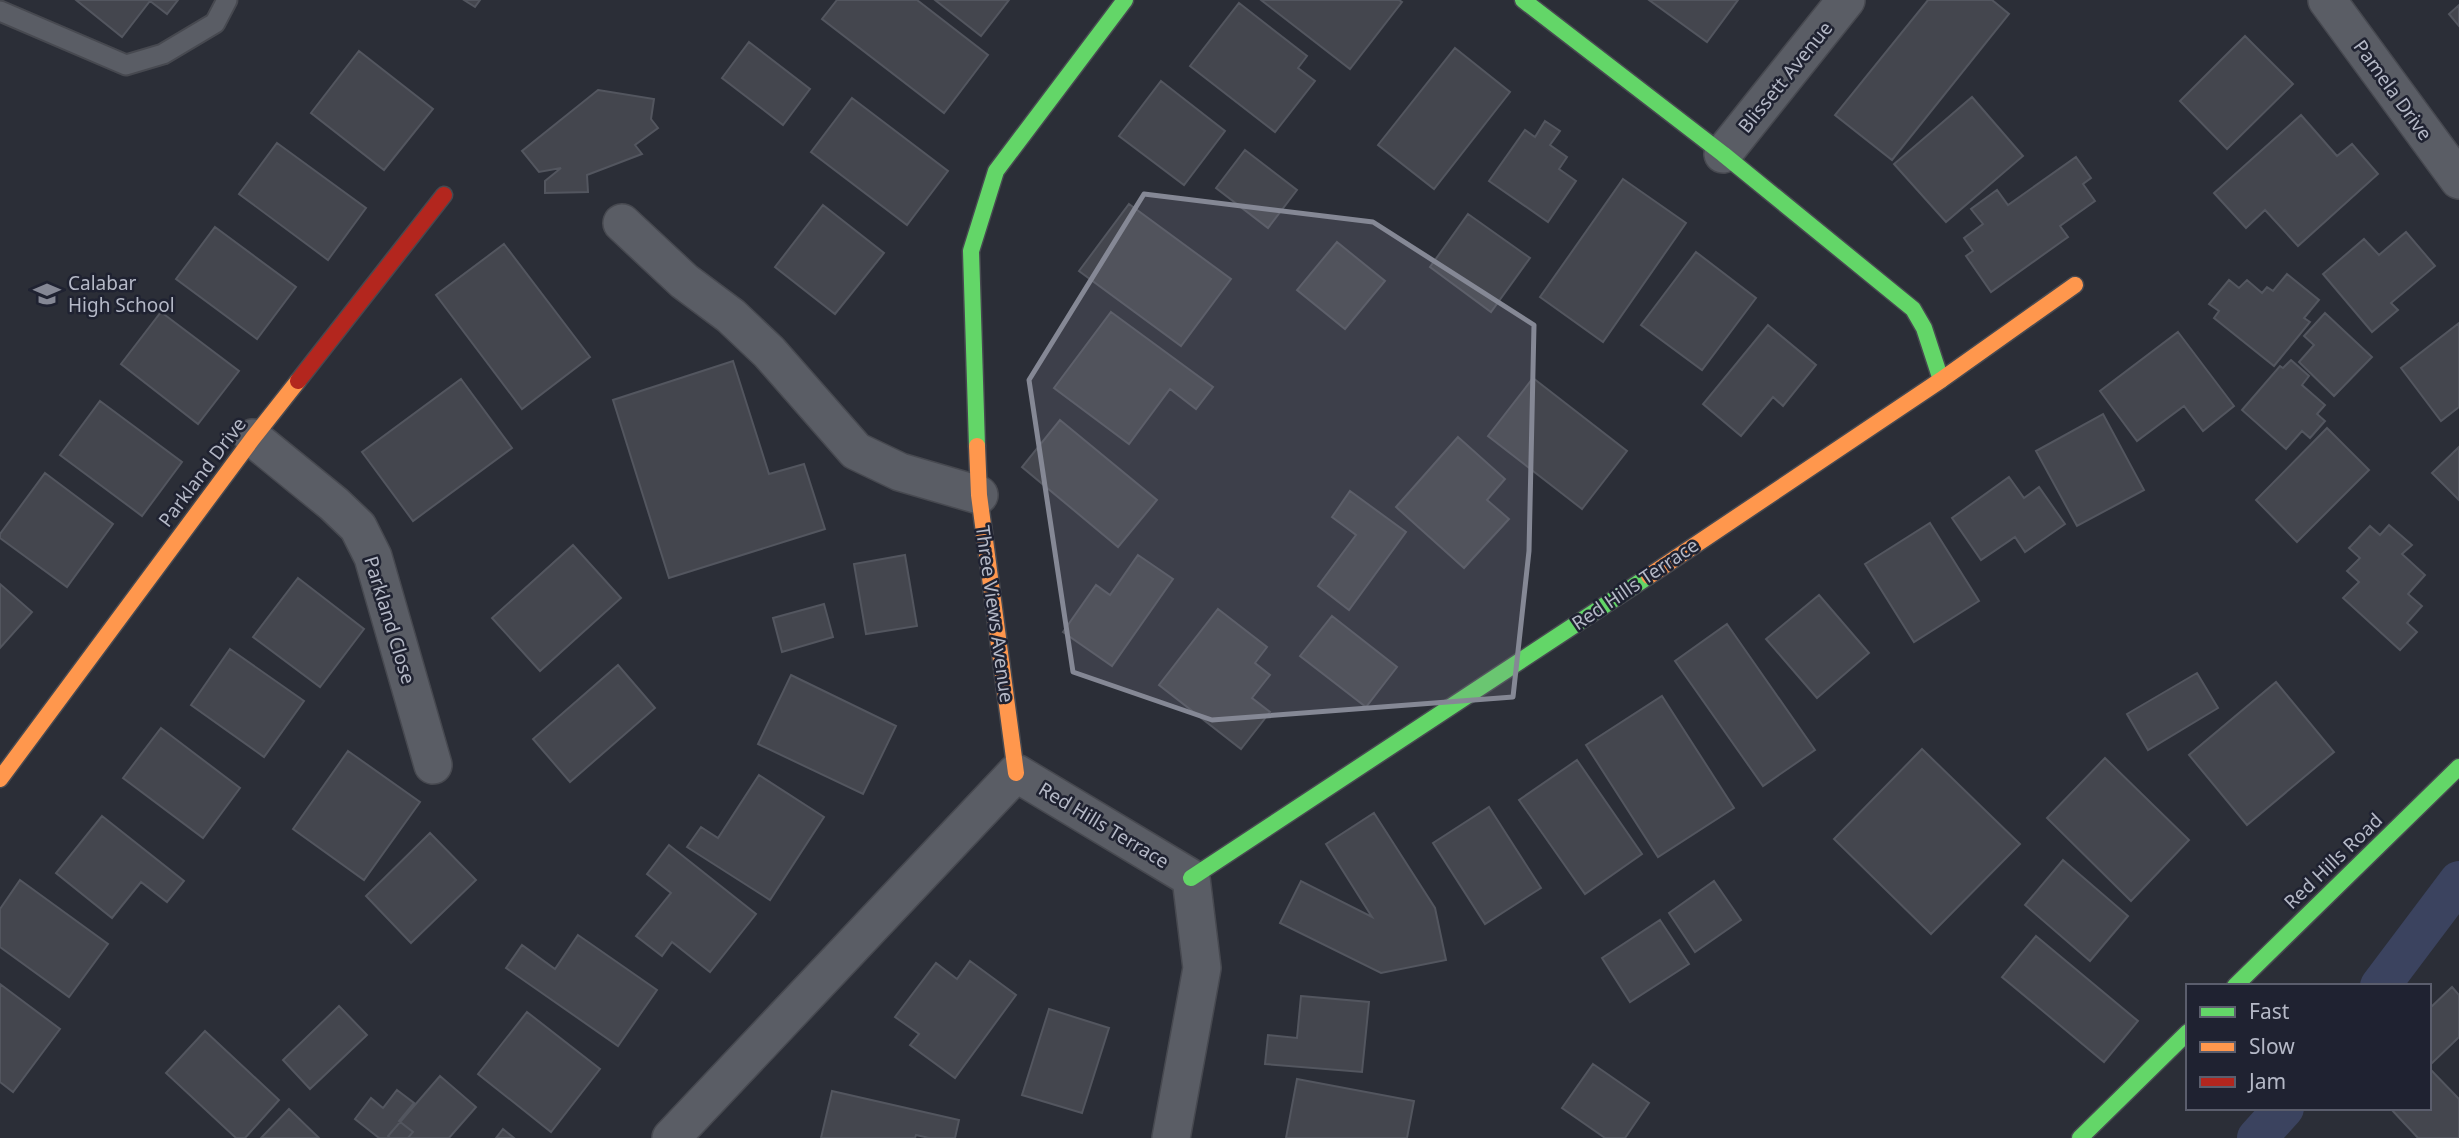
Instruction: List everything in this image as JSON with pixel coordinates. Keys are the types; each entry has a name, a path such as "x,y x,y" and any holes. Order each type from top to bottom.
{"street":[{"name":"Three Views Avenue","path":"1016,773 979,495 971,251 996,171 1125,0"},
{"path":"1523,0 1723,154 1913,309 1924,328 1941,380"},
{"name":"Blissett Avenue","path":"1723,154 1846,0"},
{"name":"Pamela Drive","path":"2327,0 2459,180"},
{"name":"Parkland Drive","path":"0,779 253,438 444,195"},
{"path":"622,223 684,281 731,316 760,343 856,451 900,472 979,495"},
{"name":"Red Hills Terrace","path":"1191,878 1483,687 1941,380 2075,285"},
{"name":"Parkland Close","path":"253,438 358,527 373,557 433,765"},
{"name":"Red Hills Road","path":"2237,984 2459,767"},
{"path":"671,1138 1016,773"},
{"name":"Red Hills Terrace","path":"1016,773 1191,878"},
{"name":"Red Hills Terrace","path":"1171,1138 1202,968 1191,878"},
{"path":"2080,1138 2186,1034"}],"lane":[{"path":"0,11 126,65 163,54 215,23 227,0"}],"highlighted area":[{"path":"1144,194 1373,222 1534,325 1529,551 1513,697 1212,720 1073,672 1029,380"}],"building":[{"path":"76,0 178,0 167,14 150,1 122,37"},
{"path":"464,0 480,0 475,7"},
{"path":"837,0 917,0 988,55 944,113 822,19"},
{"path":"935,0 1009,0 981,36"},
{"path":"1261,0 1399,0 1402,2 1350,69"},
{"path":"1649,0 1738,0 1707,42"},
{"path":"1928,0 1992,0 2009,14 1892,160 1835,115"},
{"path":"1239,3 1307,56 1298,68 1315,81 1275,132 1190,66"},
{"path":"2459,5 2459,26 2449,14"},
{"path":"2245,36 2293,84 2227,149 2180,101"},
{"path":"749,42 810,89 783,125 722,78"},
{"path":"1455,48 1510,92 1434,189 1378,145"},
{"path":"359,51 433,109 384,170 311,113"},
{"path":"1161,81 1225,131 1184,185 1119,136"},
{"path":"598,90 654,99 651,119 658,128 635,145 642,154 587,175 588,192 545,193 545,181 561,168 539,172 522,151"},
{"path":"1972,97 2023,156 1946,222 1894,164"},
{"path":"852,98 948,171 907,225 811,152"},
{"path":"2301,115 2337,156 2352,144 2378,174 2298,246 2265,210 2246,228 2214,193"},
{"path":"1545,121 1560,131 1550,145 1567,157 1559,169 1576,181 1548,222 1489,181 1525,130 1535,137"},
{"path":"277,143 366,208 328,260 239,194"},
{"path":"1245,150 1297,190 1268,228 1216,188"},
{"path":"2076,157 2091,178 2083,184 2095,201 2060,226 2068,237 1991,292 1966,256 1973,251 1964,238 1983,224 1971,209 1997,190 2008,205"},
{"path":"1623,179 1686,223 1603,342 1540,297"},
{"path":"1129,204 1231,279 1181,346 1079,271"},
{"path":"823,205 884,253 835,314 775,267"},
{"path":"1468,214 1530,258 1491,312 1430,267"},
{"path":"215,227 296,287 257,339 176,279"},
{"path":"2406,232 2435,266 2391,303 2398,310 2372,332 2323,274 2364,239 2379,255"},
{"path":"1337,242 1385,281 1345,329 1297,290"},
{"path":"504,244 590,357 522,409 436,295"},
{"path":"1696,252 1756,298 1702,370 1641,325"},
{"path":"2287,274 2319,300 2304,318 2310,322 2274,366 2214,318 2219,311 2209,304 2229,280 2239,288 2247,280 2262,293 2267,287 2273,291"},
{"path":"161,312 239,371 198,424 121,364"},
{"path":"1111,312 1213,387 1196,409 1170,389 1129,444 1054,388"},
{"path":"2325,313 2372,357 2334,396 2299,362 2314,345 2304,336"},
{"path":"2459,323 2459,407 2441,421 2401,368"},
{"path":"1768,325 1816,365 1783,406 1773,397 1741,436 1703,404"},
{"path":"2178,332 2234,406 2203,431 2184,406 2137,441 2100,391"},
{"path":"2291,360 2309,376 2302,385 2325,405 2317,414 2325,421 2310,438 2302,431 2286,449 2242,410 2280,366 2283,368"},
{"path":"733,361 769,474 804,464 825,529 669,578 613,400"},
{"path":"1533,378 1627,451 1582,509 1488,436"},
{"path":"461,379 512,448 413,521 362,452"},
{"path":"100,401 182,462 142,516 60,455"},
{"path":"2103,414 2144,490 2077,526 2036,451"},
{"path":"1060,420 1157,500 1118,547 1022,467"},
{"path":"2327,428 2369,470 2297,542 2256,500"},
{"path":"1458,437 1505,479 1487,500 1509,519 1464,568 1396,507"},
{"path":"2459,447 2459,500 2432,473"},
{"path":"45,473 113,524 67,587 0,538 0,534"},
{"path":"2009,477 2024,498 2039,487 2065,524 2025,552 2015,537 1981,560 1952,518"},
{"path":"1350,491 1406,532 1349,610 1318,586 1356,535 1332,517"},
{"path":"1930,523 1979,601 1914,642 1865,564"},
{"path":"2389,525 2412,545 2402,554 2425,575 2408,594 2422,606 2407,623 2417,632 2400,650 2343,598 2359,582 2347,571 2360,558 2349,548 2370,526 2380,535"},
{"path":"573,545 621,598 540,671 492,618"},
{"path":"905,555 917,626 866,634 854,564"},
{"path":"1138,555 1173,579 1112,666 1063,632 1096,585 1110,595"},
{"path":"298,578 364,629 320,687 253,637"},
{"path":"0,584 32,612 0,648"},
{"path":"1819,595 1869,653 1817,698 1766,639"},
{"path":"824,604 833,637 782,652 773,618"},
{"path":"1218,609 1267,647 1255,663 1270,675 1252,698 1270,712 1241,749 1159,685"},
{"path":"1332,616 1397,667 1366,707 1300,656"},
{"path":"1727,624 1815,750 1763,786 1675,661"},
{"path":"230,649 304,701 264,757 191,705"},
{"path":"618,665 655,708 570,782 533,739"},
{"path":"2197,673 2218,708 2148,750 2127,714"},
{"path":"791,675 896,726 863,794 758,744"},
{"path":"2276,682 2334,752 2247,825 2189,755"},
{"path":"1662,696 1734,808 1658,857 1586,745"},
{"path":"161,728 240,788 203,838 123,778"},
{"path":"1922,749 2020,844 1931,934 1834,839"},
{"path":"348,751 420,802 364,880 293,829"},
{"path":"2105,758 2189,840 2131,901 2047,818"},
{"path":"1577,760 1642,854 1585,894 1519,800"},
{"path":"759,775 824,817 770,900 687,847 701,827 718,838"},
{"path":"1489,807 1541,888 1485,924 1433,843"},
{"path":"1374,813 1435,908 1446,960 1381,973 1280,923 1301,881 1372,917 1326,844"},
{"path":"102,816 184,881 167,902 141,882 112,918 56,873"},
{"path":"430,833 476,880 411,943 366,896"},
{"path":"669,845 756,914 710,972 672,942 662,956 636,936 671,893 647,874"},
{"path":"2063,860 2128,916 2090,961 2025,905"},
{"path":"20,880 108,944 69,997 0,947 0,909"},
{"path":"1714,881 1741,920 1695,952 1669,913"},
{"path":"1660,920 1689,964 1630,1002 1602,958"},
{"path":"578,935 657,990 618,1046 506,968 522,945 555,969"},
{"path":"2036,936 2138,1021 2104,1062 2002,977"},
{"path":"970,961 1016,995 955,1078 910,1045 919,1034 895,1017 936,963 957,979"},
{"path":"0,984 60,1029 13,1092 0,1082"},
{"path":"2452,987 2459,995 2459,1037 2431,1064 2431,1007"},
{"path":"1301,996 1369,1002 1362,1072 1265,1064 1268,1035 1297,1038"},
{"path":"339,1006 367,1035 310,1089 283,1060"},
{"path":"1049,1009 1109,1028 1082,1113 1022,1095"},
{"path":"527,1012 600,1069 551,1132 478,1074"},
{"path":"205,1031 279,1100 245,1138 236,1138 166,1073"},
{"path":"1593,1064 1649,1103 1625,1138 1605,1138 1562,1108"},
{"path":"2431,1070 2459,1099 2459,1138 2418,1138 2392,1110 2431,1110"},
{"path":"440,1076 476,1107 449,1138 390,1138 388,1136"},
{"path":"1297,1079 1414,1101 1407,1138 1286,1138"},
{"path":"397,1090 414,1103 399,1121 413,1132 408,1138 379,1138 355,1119 371,1098 383,1108"},
{"path":"832,1091 959,1120 955,1138 916,1135 915,1138 821,1138"},
{"path":"289,1109 319,1138 261,1138"},
{"path":"503,1129 514,1138 496,1138"}],"waterway":[{"path":"2382,984 2459,881"},
{"path":"2257,1138 2282,1110"}],"traffic: fast":[{"path":"977,446 971,251 996,171 1125,0"},
{"path":"1523,0 1723,154 1913,309 1924,328 1941,380"},
{"path":"1191,878 1649,576"},
{"path":"2237,984 2459,767"},
{"path":"2080,1138 2186,1034"}],"traffic: slow":[{"path":"1649,576 1941,380 2075,285"},
{"path":"0,779 298,381"},
{"path":"977,446 979,495 1016,773"}],"traffic: jam":[{"path":"298,381 444,195"}],"place":[{"name":"Calabar High School","path":"47,294"}]}
